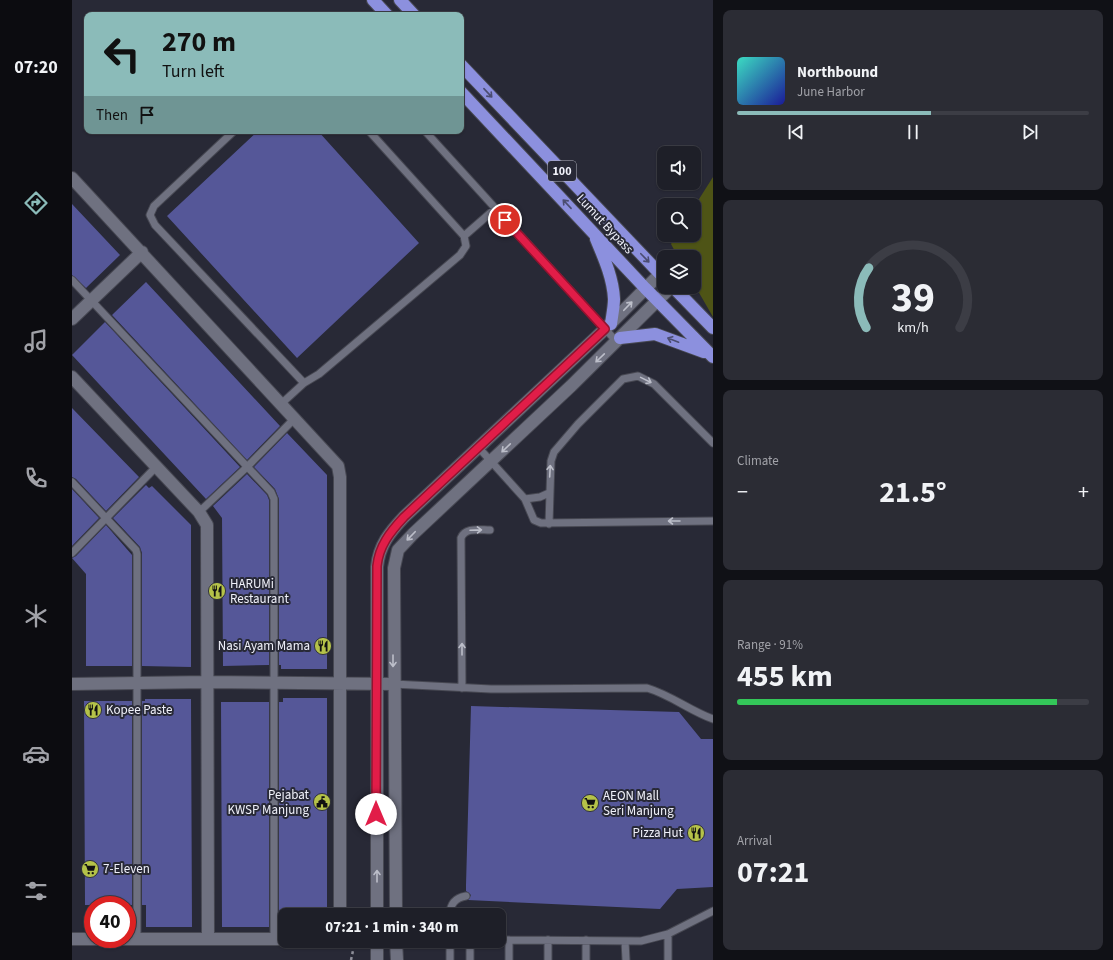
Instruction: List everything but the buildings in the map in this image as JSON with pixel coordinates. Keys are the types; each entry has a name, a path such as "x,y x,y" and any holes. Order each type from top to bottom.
{"highway":[{"path":"373,0 384,12"},
{"path":"400,0 411,12"},
{"name":"Lumut Bypass","path":"464,68 657,271"},
{"name":"Lumut Bypass","path":"464,95 594,232 657,301 711,355"},
{"path":"594,232 608,268 612,285 614,300 608,327"},
{"path":"679,294 713,328"},
{"path":"618,340 655,334 711,355"}],"street":[{"path":"72,178 142,252 338,466 340,476 340,908"},
{"path":"72,319 142,252"},
{"path":"377,908 377,566 381,547 404,517 608,327 645,288 657,280"},
{"path":"396,908 393,684 394,568 398,550 664,294"},
{"path":"72,377 199,512 207,525 206,682 208,939"},
{"path":"72,684 136,682 273,682 393,684"},
{"path":"72,939 84,939"},
{"path":"137,939 278,939"},
{"path":"377,948 377,960"},
{"path":"396,948 396,960"}],"lane":[{"path":"231,134 154,206 150,215 155,225 304,383"},
{"path":"281,404 304,383 319,374 460,255 466,246 464,236 372,134"},
{"path":"428,134 495,209 608,327 618,340"},
{"path":"464,236 495,209"},
{"path":"72,280 271,492 274,499 273,682 278,908"},
{"path":"549,524 551,461 554,452 578,424 623,379 638,376 654,384 713,443"},
{"path":"199,512 247,467 295,418"},
{"path":"479,448 525,499 534,520 540,523 713,521"},
{"path":"72,553 107,519 156,467"},
{"path":"72,482 136,550 137,554 137,939"},
{"path":"525,499 540,497 549,493"},
{"path":"462,688 461,538 463,533 468,530 490,530"},
{"path":"393,684 462,688 647,688 663,693 700,715 713,719"},
{"path":"451,908 452,904 458,898 466,896"},
{"path":"509,960 509,940 641,941 668,934 713,911"},
{"path":"668,934 668,960"},
{"path":"548,940 548,960"},
{"path":"586,940 586,960"},
{"path":"625,941 626,960"},
{"path":"450,948 450,960"},
{"path":"470,948 470,960"}],"path":[{"path":"351,960 354,948"}],"green space":[{"path":"713,177 713,317 700,294 701,294 701,250 674,250 671,244 672,242 701,242 701,198 700,198"}],"place":[{"name":"HARUMi Restaurant","path":"217,591"},
{"name":"Nasi Ayam Mama","path":"323,646"},
{"name":"Kopee Paste","path":"93,710"},
{"name":"Pejabat KWSP Manjung","path":"322,802"},
{"name":"AEON Mall Seri Manjung","path":"590,803"},
{"name":"Pizza Hut","path":"696,833"},
{"name":"7-Eleven","path":"90,869"}],"route":[{"path":"376,814 377,566 381,547 404,517 605,329 505,220"}]}
